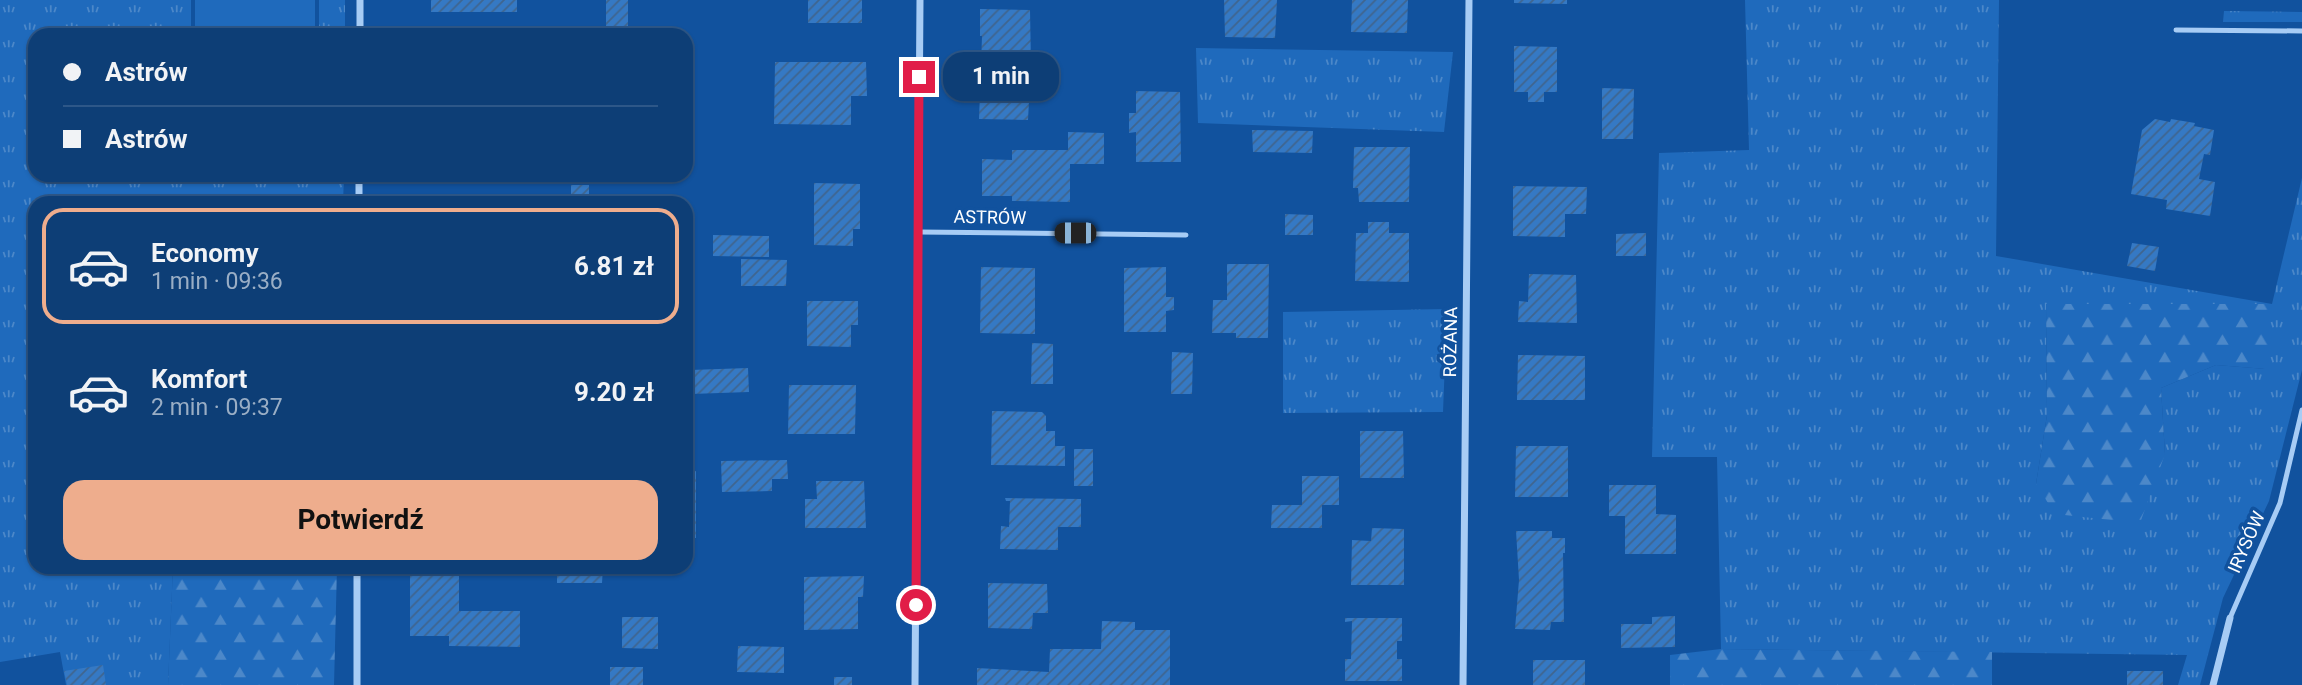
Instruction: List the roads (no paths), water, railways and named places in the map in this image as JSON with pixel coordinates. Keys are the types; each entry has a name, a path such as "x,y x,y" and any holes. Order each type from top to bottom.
{"street":[{"path":"360,0 360,28"},
{"path":"915,685 920,0"},
{"name":"RÓŻANA","path":"1463,685 1469,0"},
{"path":"357,574 357,685"},
{"name":"IRYSÓW","path":"2213,685 2230,618"}],"lane":[{"path":"2176,30 2302,31"},
{"name":"ASTRÓW","path":"919,232 1186,235"},
{"name":"IRYSÓW","path":"2230,618 2280,503 2302,410"}]}
